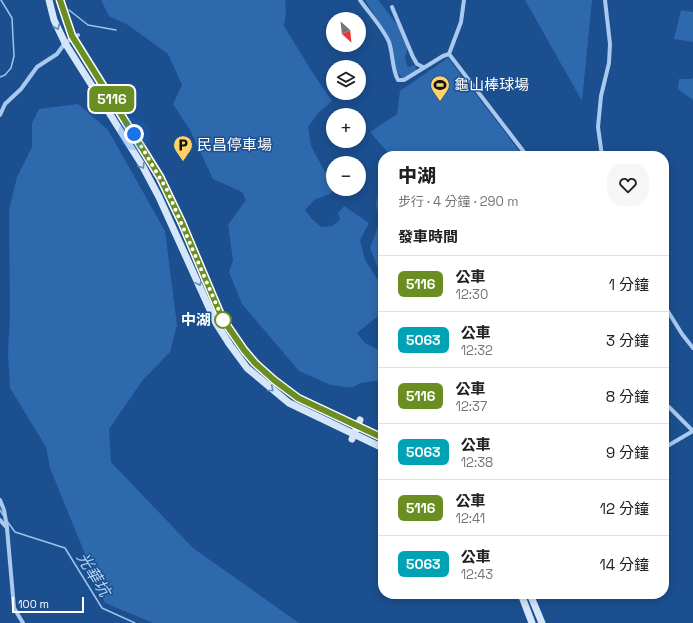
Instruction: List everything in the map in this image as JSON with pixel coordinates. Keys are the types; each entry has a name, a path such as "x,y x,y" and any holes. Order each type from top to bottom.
{"main road":[{"path":"60,0 76,37 146,152 185,222 222,318 236,340 255,363 298,398 359,423 378,435"},
{"path":"49,1 54,20 65,43 142,165 216,323 247,368 289,403 353,436 378,446"},
{"path":"172,228 185,222"},
{"path":"353,436 359,423"},
{"path":"523,599 532,623"},
{"path":"533,599 542,623"}],"street":[{"path":"49,1 60,0"},
{"path":"360,0 369,10 388,42 398,80 404,80 423,67 449,54 462,22 464,0"},
{"path":"601,151 598,126 600,96 609,63 610,44 605,0"},
{"path":"392,7 414,57 418,64 423,67"},
{"path":"0,115 5,104 21,89 37,67 57,54 65,43 76,37"},
{"path":"449,54 523,151"},
{"path":"669,313 693,348"},
{"path":"669,408 693,431 669,445"},
{"path":"0,500 4,510 7,528 14,608 23,623"},
{"path":"0,520 7,528"}],"shaded area":[{"path":"101,0 285,0 286,11 284,26 326,92 326,100 332,101 318,113 308,127 311,146 326,172 326,196 314,200 305,210 321,227 332,226 340,220 338,213 344,206 369,223 360,240 365,260 378,280 378,316 357,333 365,343 378,350 378,381 360,383 353,387 345,387 331,385 299,371 242,304 229,272 233,260 228,225 246,200 242,192 213,179 190,130 173,104 182,85 168,54 128,25 109,16"},
{"path":"365,0 378,0 390,15 406,41 407,49 405,60 408,67 415,65 417,71 403,79 397,72 390,40"},
{"path":"525,0 592,0 582,101"},
{"path":"681,10 693,12 693,42 674,39"},
{"name":"龜山棒球場","path":"448,58 519,151 387,151 370,132 397,114 400,91"},
{"path":"693,77 693,100 678,89 679,79 692,79"},
{"path":"78,104 108,130 165,231 177,325 170,352 142,381 109,429 111,462 193,548 299,623 153,623 105,603 50,468 46,447 10,388 8,353 10,314 9,210 17,177 32,147 32,123 39,109"},
{"path":"378,193 378,213 376,205"},
{"path":"378,226 378,268 370,248"}],"waterway":[{"name":"光華坑","path":"0,77 5,75 11,68 14,56 12,18 1,0"},
{"path":"69,10 88,25 116,30"},
{"name":"光華坑","path":"0,510 3,515"},
{"name":"光華坑","path":"7,521 15,532 65,548 102,608 135,623"}],"bus line":[{"name":"5116","path":"60,0 72,36 127,125 146,152 167,190 222,318 244,350 255,363 274,380 298,398 378,435"}],"place":[{"name":"龜山棒球場","path":"440,102"},
{"name":"民昌停車場","path":"183,162"},
{"name":"中湖","path":"223,320"}],"route":[{"path":"134,134 146,152 167,190 223,320"}]}
